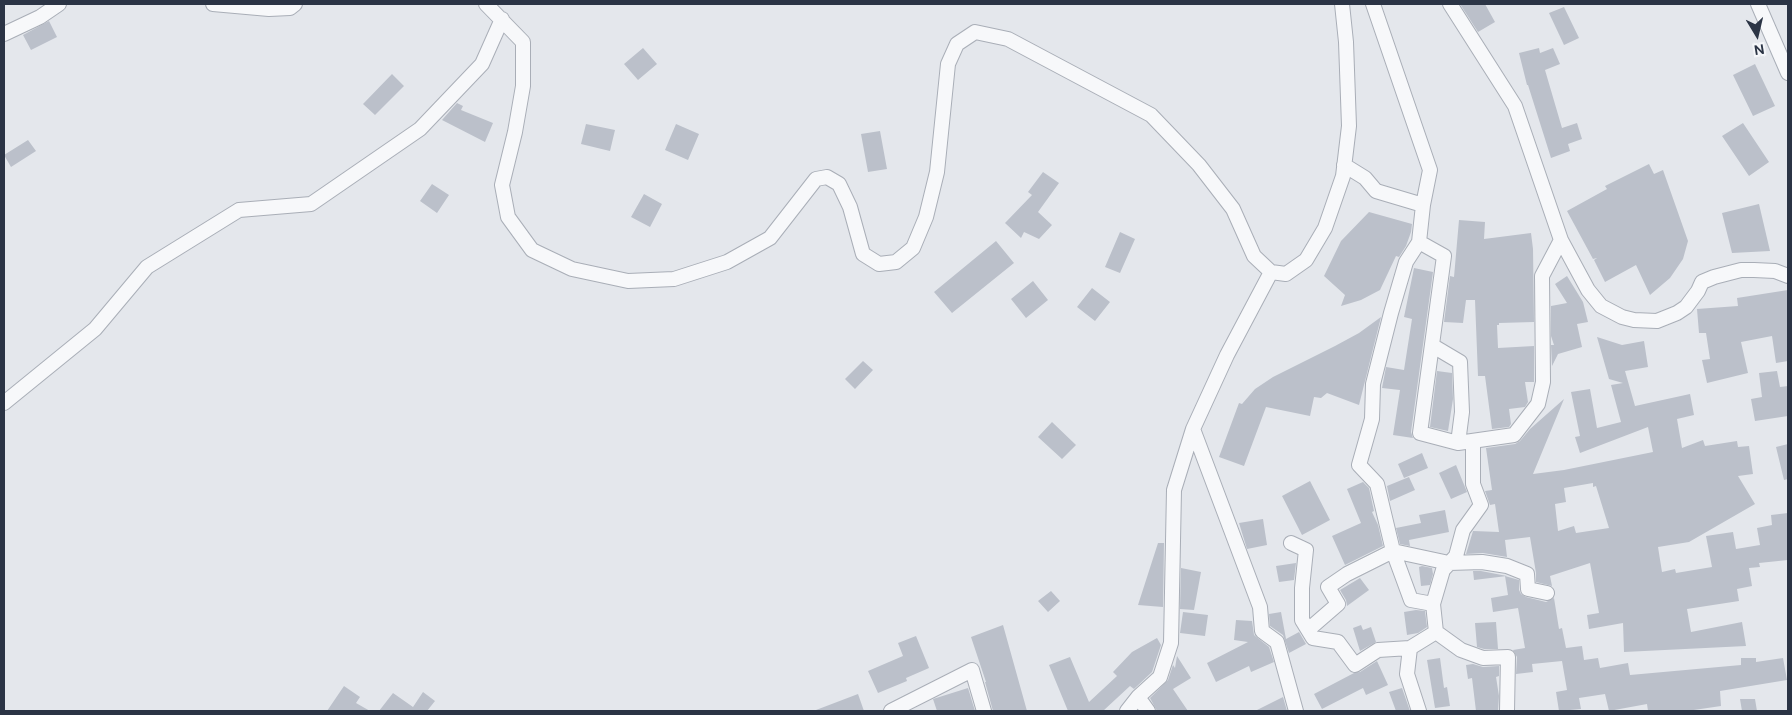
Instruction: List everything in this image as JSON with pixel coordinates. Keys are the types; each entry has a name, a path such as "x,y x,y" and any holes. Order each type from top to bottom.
{"street":[{"path":"4,34 40,17 60,4"},
{"path":"213,4 269,10 290,8 294,4"},
{"path":"486,4 523,42 523,86 515,132 502,185 508,218 532,250 572,269 628,280 674,279 727,262 770,238 816,179 826,177 839,184 850,206 862,254 879,264 896,262 912,248 926,218 937,172 948,64 957,44 975,32 1008,39 1152,115 1199,165 1233,209 1254,256 1271,272 1286,274 1306,260 1325,228 1343,176 1349,126 1346,42 1342,4"},
{"path":"1372,4 1430,170 1419,242 1406,262 1391,313 1374,384 1372,418 1359,465 1377,484 1392,551 1411,600 1433,604"},
{"path":"1450,4 1515,106 1561,240 1588,290 1610,312 1634,320 1657,321 1677,313 1693,300 1702,282 1728,273 1754,270 1776,272 1788,276"},
{"path":"1758,4 1788,73"},
{"path":"4,403 95,329 147,267 238,210 311,204 420,128 482,64 502,19"},
{"path":"1344,165 1365,178 1376,191 1423,206"},
{"path":"1419,242 1444,256 1420,434 1458,443 1514,435 1538,404 1543,382 1542,276 1561,240"},
{"path":"1127,711 1160,677 1171,643 1174,490 1193,429 1227,355 1271,272"},
{"path":"1433,346 1460,362 1462,412 1458,443"},
{"path":"1193,429 1260,607 1262,631 1277,642 1296,711"},
{"path":"1473,441 1473,484 1481,505 1463,530 1456,556 1443,570 1433,604 1436,632 1462,650 1483,658 1508,657 1506,711"},
{"path":"1291,542 1306,550 1302,588 1302,620 1313,638 1338,642 1355,665 1378,650 1410,648 1436,632"},
{"path":"1308,630 1338,604 1328,588 1346,574 1392,551 1449,563 1482,562 1507,566 1527,574 1528,589 1546,593"},
{"path":"1410,648 1407,674 1419,711"},
{"path":"891,711 972,670 984,711"},
{"path":"1138,698 1148,711"}],"building":[{"path":"1460,4 1485,4 1495,22 1478,32"},
{"path":"1564,7 1579,38 1564,45 1549,13"},
{"path":"49,21 57,37 31,50 23,35"},
{"path":"643,48 657,64 638,80 624,64"},
{"path":"1539,48 1540,53 1553,48 1560,64 1545,70 1562,128 1577,123 1582,139 1568,144 1570,151 1551,158 1527,85 1519,53"},
{"path":"1755,64 1775,106 1753,116 1733,75"},
{"path":"392,74 404,86 375,115 363,104"},
{"path":"457,103 463,106 461,110 493,123 485,142 442,120"},
{"path":"1743,123 1769,162 1749,176 1722,136"},
{"path":"586,124 615,130 610,151 581,144"},
{"path":"676,124 699,134 688,160 665,150"},
{"path":"880,131 887,169 868,172 861,134"},
{"path":"28,140 36,151 11,167 4,155"},
{"path":"1649,164 1654,174 1663,170 1688,241 1683,259 1670,278 1650,295 1636,265 1605,282 1594,260 1597,258 1593,259 1567,211 1607,189 1605,186"},
{"path":"1043,172 1059,183 1038,212 1052,225 1039,239 1024,232 1021,238 1005,223 1032,195 1028,192"},
{"path":"432,184 449,195 437,213 420,201"},
{"path":"644,194 662,204 650,227 631,217"},
{"path":"1759,204 1770,251 1732,253 1722,213"},
{"path":"1369,212 1412,224 1411,232 1406,246 1399,257 1396,256 1380,290 1361,300 1341,306 1345,295 1324,276 1341,241"},
{"path":"1459,220 1485,222 1484,239 1531,233 1534,322 1499,323 1497,325 1498,348 1534,346 1534,382 1525,382 1528,402 1525,407 1509,409 1511,424 1509,427 1492,429 1485,376 1478,376 1475,300 1466,300 1463,323 1444,322 1450,276 1454,277"},
{"path":"1120,232 1135,239 1120,273 1105,267"},
{"path":"996,241 1014,263 952,313 934,292"},
{"path":"1414,268 1433,272 1411,432 1413,438 1393,435 1400,390 1382,388 1386,367 1404,370 1412,319 1404,317"},
{"path":"1567,276 1583,302 1588,322 1577,324 1582,347 1558,354 1552,366 1551,345 1554,345 1551,336 1551,306 1567,303 1555,284"},
{"path":"1033,281 1048,300 1026,318 1011,299"},
{"path":"1092,288 1110,302 1095,321 1077,307"},
{"path":"1788,290 1788,361 1776,363 1772,336 1741,342 1748,373 1707,383 1702,360 1710,359 1706,333 1699,333 1697,309 1738,306 1737,298"},
{"path":"1381,317 1359,405 1327,393 1321,398 1314,397 1310,416 1266,407 1244,466 1219,457 1239,403 1242,404 1255,389 1273,377 1359,333"},
{"path":"1597,337 1622,345 1644,341 1648,367 1625,371 1635,406 1690,394 1694,415 1677,419 1682,448 1703,440 1705,446 1737,441 1738,447 1749,446 1753,474 1738,476 1755,504 1689,542 1658,547 1662,572 1675,569 1676,573 1712,567 1706,536 1733,532 1736,549 1760,545 1757,528 1772,525 1771,515 1788,513 1788,560 1759,563 1760,567 1749,568 1752,586 1737,589 1739,601 1687,609 1691,632 1742,622 1746,646 1624,652 1623,623 1589,629 1587,615 1599,613 1590,563 1550,576 1552,586 1536,582 1530,537 1505,540 1507,557 1483,553 1466,554 1473,531 1499,532 1495,504 1490,505 1485,491 1492,490 1486,448 1515,444 1520,441 1530,429 1564,399 1533,474 1564,470 1653,452 1648,427 1580,453 1575,437 1580,436 1571,392 1590,389 1597,428 1621,422 1611,385 1623,383 1609,379","holes":["1593,483 1593,487 1596,486 1609,528 1576,533 1574,526 1558,531 1555,504 1566,502 1564,488"]},
{"path":"863,361 873,370 855,389 845,379"},
{"path":"1437,371 1452,373 1453,399 1448,431 1430,427"},
{"path":"1777,371 1780,387 1788,386 1788,416 1755,421 1751,399 1762,397 1759,373"},
{"path":"1052,422 1076,445 1062,459 1038,437"},
{"path":"1788,444 1788,479 1784,480 1776,447"},
{"path":"1422,453 1428,468 1404,478 1398,464"},
{"path":"1456,465 1467,492 1451,499 1439,473"},
{"path":"1409,477 1415,490 1390,501 1387,486"},
{"path":"1310,481 1330,520 1302,535 1282,496"},
{"path":"1363,482 1369,488 1374,511 1372,512 1378,525 1383,546 1345,565 1332,536 1361,523 1347,489"},
{"path":"1445,510 1449,532 1409,540 1410,546 1400,544 1396,528 1421,523 1419,515"},
{"path":"1263,519 1267,545 1247,549 1239,523"},
{"path":"1158,543 1164,543 1163,607 1138,605"},
{"path":"1296,563 1294,580 1279,582 1276,566"},
{"path":"1419,567 1432,568 1433,574 1430,585 1421,586"},
{"path":"1181,568 1201,572 1194,610 1180,609"},
{"path":"1473,571 1481,571 1507,576 1474,580"},
{"path":"1505,576 1519,580 1519,590 1526,597 1546,602 1554,598 1559,629 1562,628 1566,648 1582,646 1584,660 1598,658 1600,668 1628,663 1630,675 1741,665 1741,658 1756,658 1756,662 1783,658 1787,680 1720,691 1721,706 1687,711 1648,711 1647,704 1609,711 1605,694 1579,698 1581,709 1559,711 1556,692 1567,690 1562,661 1532,664 1533,672 1516,674 1517,657 1513,650 1525,648 1518,608 1493,612 1491,598 1508,595"},
{"path":"1360,578 1369,590 1347,606 1340,590"},
{"path":"1051,591 1060,601 1048,612 1038,601"},
{"path":"1425,611 1427,627 1418,633 1407,635 1404,612"},
{"path":"1183,612 1208,615 1205,636 1180,633"},
{"path":"1281,612 1286,639 1299,632 1306,644 1289,653 1283,635 1270,626 1269,614"},
{"path":"1236,620 1252,621 1254,635 1269,647 1274,662 1251,672 1249,666 1216,682 1207,663 1248,642 1234,640"},
{"path":"1496,622 1498,649 1477,647 1475,623"},
{"path":"1003,625 1027,711 993,711 986,682 971,637"},
{"path":"1361,625 1363,630 1371,627 1376,642 1360,651 1353,628"},
{"path":"916,636 929,668 906,678 907,681 878,693 868,671 903,656 898,643"},
{"path":"1157,638 1161,645 1152,672 1134,689 1130,686 1103,711 1068,711 1049,665 1070,657 1089,702 1117,676 1113,672 1132,652"},
{"path":"1177,656 1191,678 1173,689 1188,711 1157,711 1150,698 1168,680 1173,665 1175,668"},
{"path":"1440,658 1444,688 1447,687 1450,706 1435,708 1427,660"},
{"path":"1377,661 1388,685 1366,695 1363,688 1322,709 1314,694 1354,673 1360,672"},
{"path":"1473,664 1483,667 1499,666 1499,676 1496,677 1499,696 1498,711 1476,711 1472,678 1468,679 1466,665"},
{"path":"344,686 360,697 356,703 370,711 327,711"},
{"path":"968,688 975,711 937,711 933,699"},
{"path":"1402,688 1410,711 1396,711 1389,692"},
{"path":"423,692 435,701 427,711 379,711 393,693 413,707"},
{"path":"858,694 864,711 816,711 816,710"},
{"path":"1283,697 1287,711 1255,711"},
{"path":"1740,699 1755,699 1757,711 1742,711"}]}
